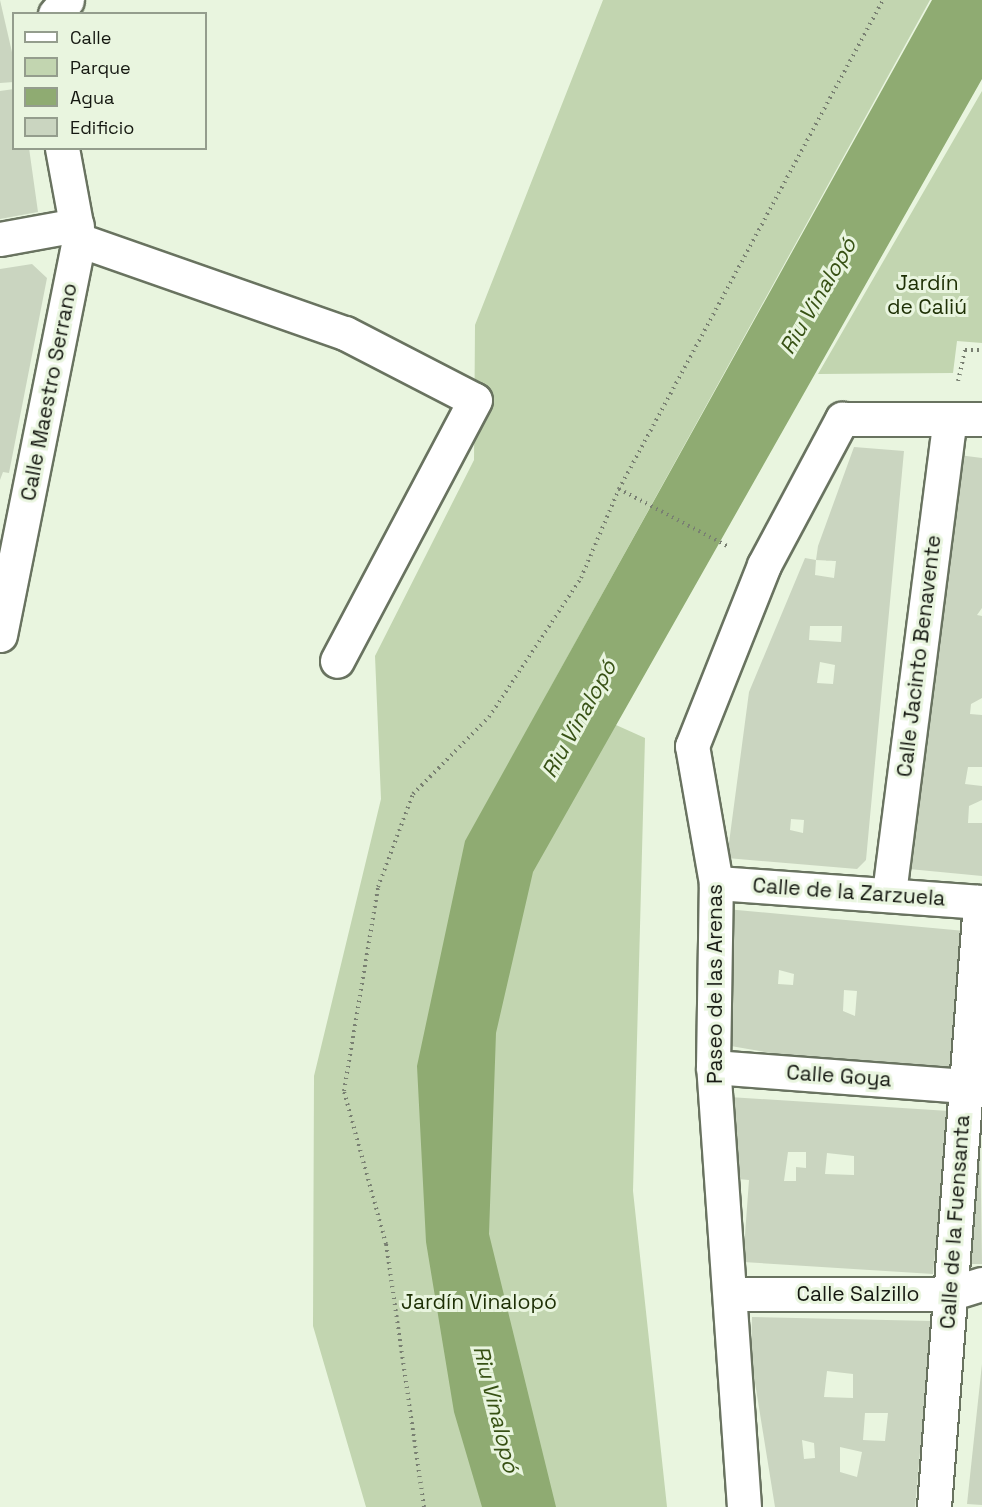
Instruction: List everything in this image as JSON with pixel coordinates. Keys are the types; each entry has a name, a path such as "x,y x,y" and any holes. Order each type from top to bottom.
{"street":[{"path":"57,12 67,0"},
{"name":"Calle Maestro Serrano","path":"0,635 78,233 62,150"},
{"path":"0,239 78,233 345,333 475,400 337,661"},
{"name":"Paseo de las Arenas","path":"744,1507 732,1294 713,1067 716,884 692,746 764,565 842,419 982,419"},
{"name":"Calle Jacinto Benavente","path":"889,893 950,420"},
{"name":"Calle de la Zarzuela","path":"716,884 889,893 981,902"},
{"name":"Calle de la Fuensanta","path":"934,1507 981,902"},
{"name":"Calle Goya","path":"713,1067 965,1086"},
{"name":"Calle Salzillo","path":"732,1294 949,1294 982,1284"}],"path":[{"path":"424,1507 386,1245 344,1091 378,887 413,794 489,717 581,578 619,489 883,0"},
{"path":"619,489 729,548"}],"green space":[{"name":"Jardín Vinalopó","path":"603,0 930,0 547,694 645,738 633,1191 667,1507 366,1507 313,1326 314,1076 381,799 375,656 474,460 475,325"},
{"name":"Jardín de Caliú","path":"982,91 982,343 957,341 953,373 818,374"}],"water":[{"name":"Riu Vinalopó","path":"932,0 982,0 982,79 533,872 496,1033 489,1234 556,1507 482,1507 454,1412 426,1242 417,1066 465,841"}],"building":[{"path":"0,0 12,52 12,82 0,83"},
{"path":"12,89 12,150 29,150 38,212 0,219 0,91"},
{"path":"32,264 47,278 9,473 3,472 0,480 0,269"},
{"path":"854,447 904,451 866,860 857,869 727,858 749,692 805,558 816,560 818,546","holes":["816,560 836,561 834,578 815,575","810,626 842,626 841,642 809,640","820,662 835,665 833,684 817,683","791,819 804,820 803,833 790,830"]},
{"path":"951,454 982,458 982,608 977,615 982,616 982,698 971,704 970,714 982,715 982,767 968,767 965,784 982,786 982,800 969,806 968,823 982,823 982,876 909,869"},
{"path":"726,909 965,931 952,1067 782,1055 725,1045","holes":["779,970 794,974 793,985 778,984","844,990 857,991 855,1016 843,1011"]},
{"path":"729,1097 949,1111 933,1274 743,1262 749,1180 738,1179","holes":["788,1152 806,1152 806,1168 796,1167 796,1181 784,1181","827,1153 854,1156 854,1175 825,1174"]},
{"path":"980,1127 982,1264 969,1264 974,1222"},
{"path":"752,1317 932,1321 915,1507 775,1507 751,1358","holes":["827,1371 853,1374 853,1398 824,1397","865,1413 888,1413 885,1441 863,1440","802,1440 814,1443 815,1458 804,1459","840,1447 862,1452 857,1477 840,1472"]},
{"path":"982,1364 982,1505 967,1504"}]}
